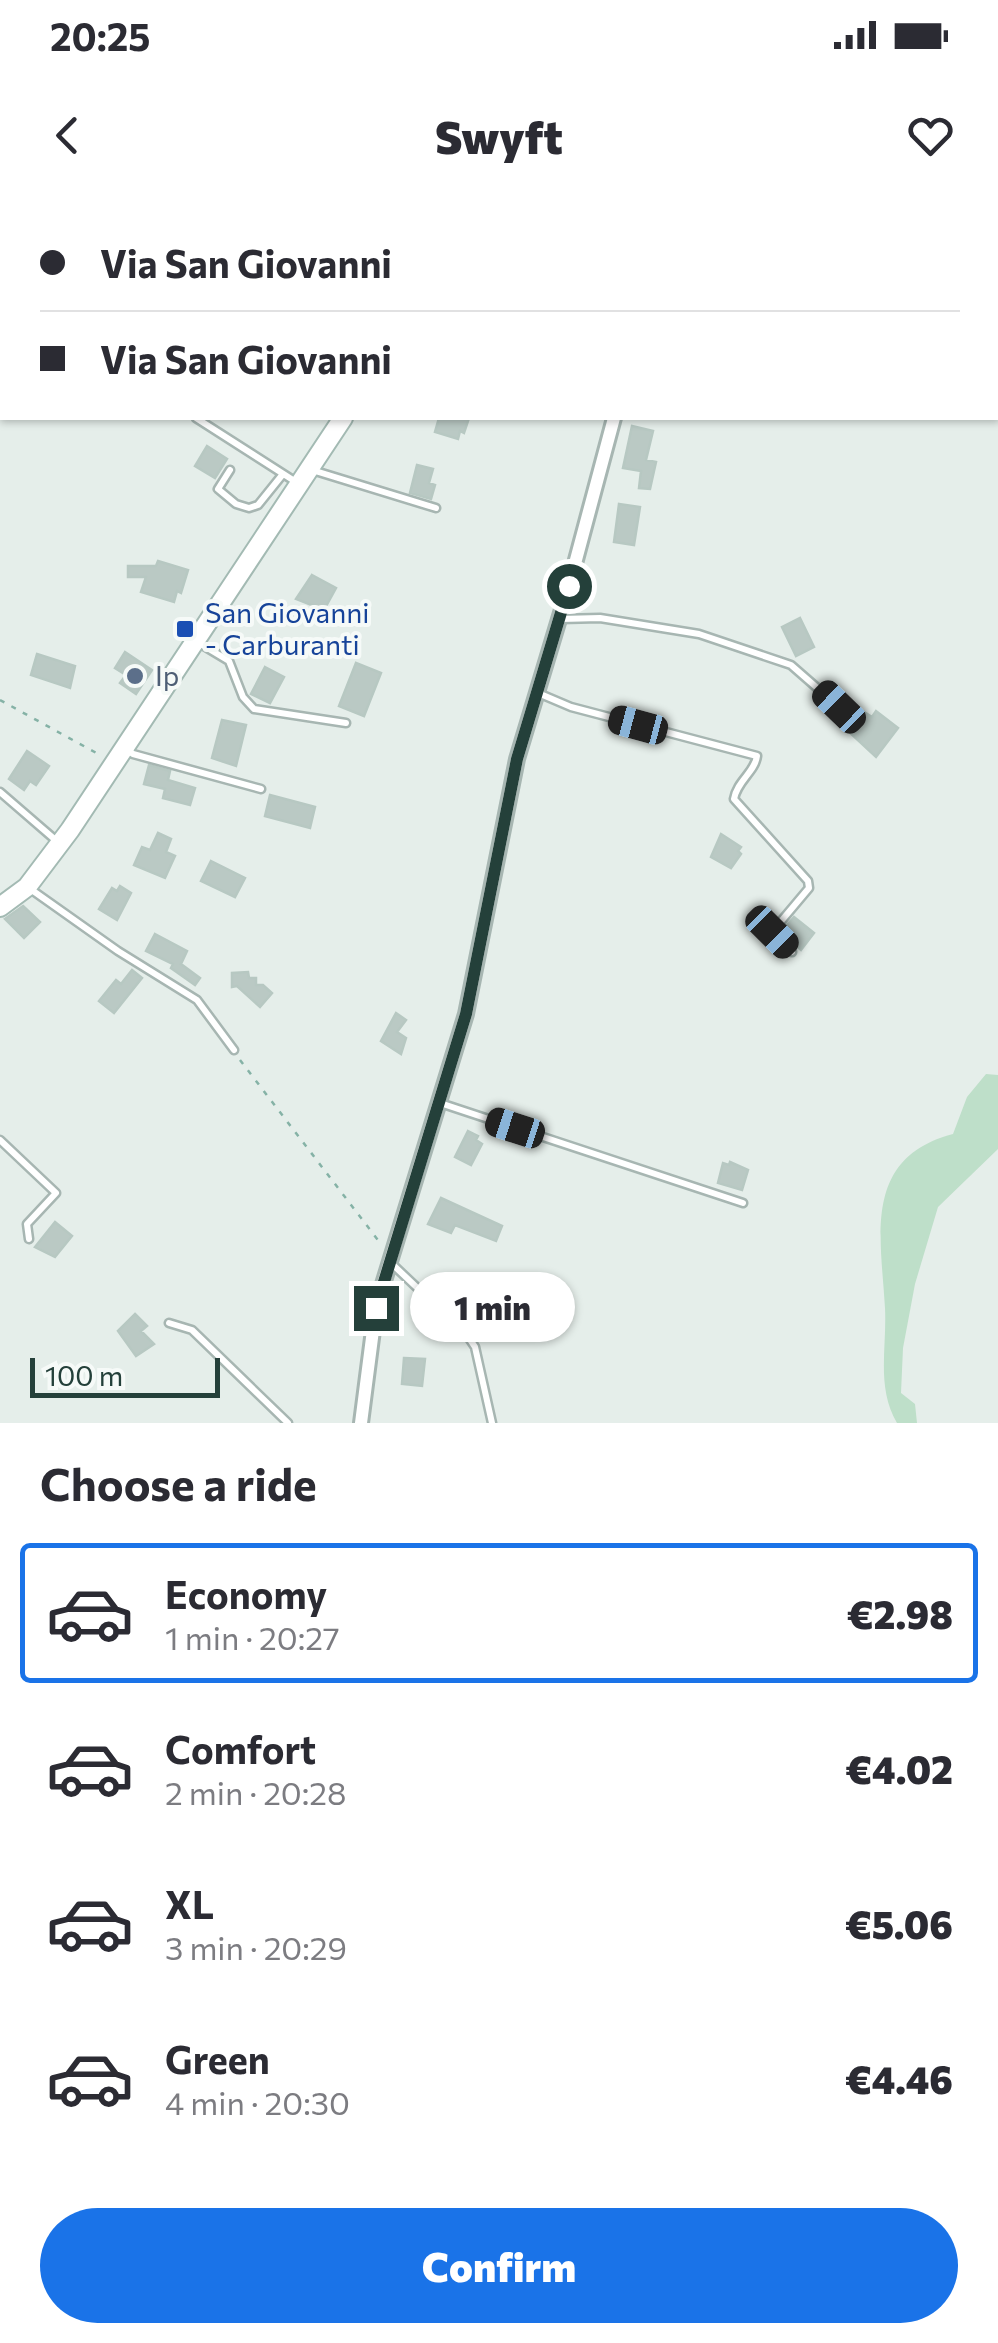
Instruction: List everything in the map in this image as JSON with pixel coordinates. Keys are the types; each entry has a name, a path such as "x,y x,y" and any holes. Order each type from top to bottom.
{"main road":[{"path":"0,907 28,887 60,844 296,474 338,420"}],"street":[{"path":"361,1423 376,1308 470,999 517,759 560,619 613,420"}],"lane":[{"path":"200,420 296,474 436,508"},
{"path":"230,470 218,490 236,504 250,508 296,474"},
{"path":"560,619 600,618 699,634 791,665 839,707"},
{"path":"193,640 229,661 242,697 254,708 346,723"},
{"path":"537,692 571,707 758,756 736,788 734,799 808,881 809,888 772,932 792,952"},
{"path":"120,755 132,754 262,789"},
{"path":"0,792 60,844"},
{"path":"28,887 118,951 197,1000 234,1050"},
{"path":"439,1103 743,1203"},
{"path":"0,1140 56,1193 27,1224 29,1239"},
{"path":"389,1258 467,1335 474,1347 492,1423"},
{"path":"169,1323 192,1330 288,1423"}],"path":[{"path":"0,700 120,755"},
{"path":"234,1050 389,1258"}],"green space":[{"path":"986,1074 998,1075 998,1149 938,1207 915,1284 903,1348 901,1393 915,1404 917,1423 897,1423 885,1381 883,1203 890,1181 903,1161 924,1145 953,1134 967,1097"}],"building":[{"path":"438,420 468,420 458,439 435,432"},
{"path":"632,426 653,431 646,460 656,462 650,489 639,488 641,471 623,468"},
{"path":"207,446 227,459 215,478 195,466"},
{"path":"417,465 433,469 429,483 435,485 431,499 410,493"},
{"path":"619,504 640,507 634,545 614,542"},
{"path":"158,561 188,570 174,602 141,592 146,577 128,577 128,566 156,566"},
{"path":"312,575 336,588 324,610 296,599"},
{"path":"800,618 814,647 796,656 782,627"},
{"path":"125,652 152,670 136,694 120,683 126,675 115,668"},
{"path":"37,654 75,666 70,688 31,675"},
{"path":"356,663 381,673 364,716 339,706"},
{"path":"265,667 284,677 270,703 251,694"},
{"path":"855,706 872,717 876,711 898,728 876,757 848,731 854,717 849,714"},
{"path":"222,720 246,725 236,766 212,758"},
{"path":"27,751 49,766 36,785 30,781 24,790 9,779"},
{"path":"149,765 170,771 168,780 195,788 190,805 163,798 165,789 144,784"},
{"path":"270,795 315,807 310,828 265,816"},
{"path":"158,833 171,839 166,852 175,856 165,878 134,865 142,847 150,850"},
{"path":"721,834 741,847 741,854 731,868 711,857"},
{"path":"211,861 245,878 235,897 201,881"},
{"path":"120,886 131,893 117,920 99,909 112,888 117,891"},
{"path":"23,906 40,922 24,938 5,919"},
{"path":"794,917 814,933 801,950 781,932"},
{"path":"155,934 187,951 181,964 200,978 195,985 171,968 173,964 146,951"},
{"path":"132,970 142,978 114,1013 99,1001 116,980 121,984"},
{"path":"248,972 249,978 256,978 256,985 263,985 272,993 260,1007 237,986 232,987 232,973"},
{"path":"396,1013 406,1020 397,1032 406,1038 401,1054 381,1041"},
{"path":"468,1131 478,1136 476,1140 482,1144 471,1165 455,1157"},
{"path":"723,1163 748,1170 742,1190 718,1183"},
{"path":"441,1198 502,1226 496,1241 455,1225 451,1233 428,1224"},
{"path":"55,1222 72,1236 55,1257 35,1247"},
{"path":"135,1314 147,1326 141,1331 154,1344 136,1356 118,1331"},
{"path":"404,1358 425,1359 422,1386 402,1384"}],"place":[{"name":"San Giovanni - Carburanti","path":"185,629"},
{"name":"Ip","path":"135,676"}],"route":[{"path":"376,1308 466,1014 517,759 569,586"}]}
